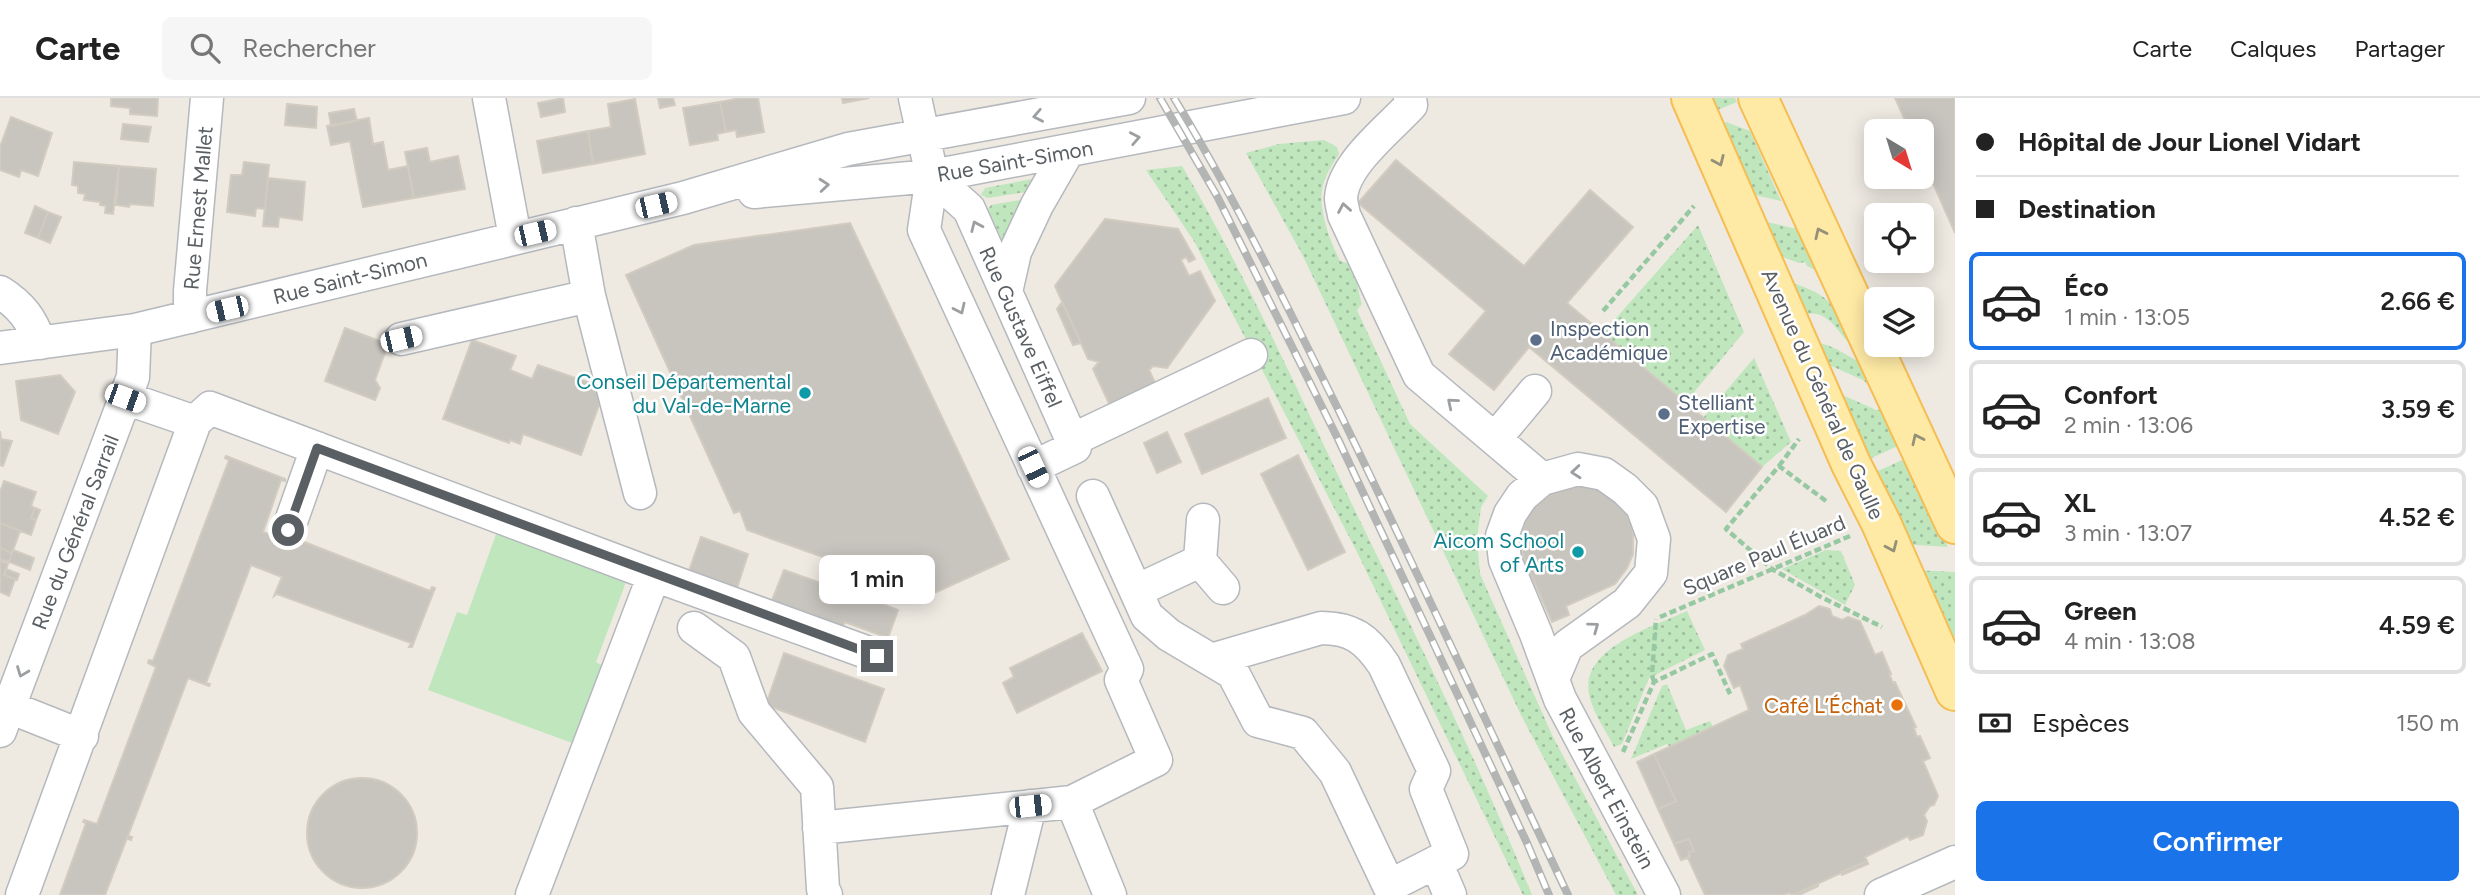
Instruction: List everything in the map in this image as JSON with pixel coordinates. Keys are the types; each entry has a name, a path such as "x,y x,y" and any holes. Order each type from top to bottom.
{"main road":[{"name":"Avenue du Général de Gaulle","path":"1691,98 1851,464 1881,523 1955,691"},
{"path":"1758,98 1944,469 1955,524"}],"street":[{"name":"Rue Ernest Mallet","path":"190,317 207,98"},
{"path":"489,98 515,237"},
{"path":"819,828 1072,802 1156,760 1121,680 1127,669 924,230 932,176 915,98"},
{"name":"Rue Saint-Simon","path":"0,348 135,330 683,198 848,149 1129,98"},
{"name":"Rue Saint-Simon","path":"683,198 932,176 1344,98"},
{"path":"1410,98 1411,105 1356,162 1346,179 1341,198 1343,215 1419,375 1542,479 1578,469 1604,474 1642,506 1654,539 1651,573 1627,603 1567,646 1553,679"},
{"path":"1006,292 1015,252 1037,205 1068,151"},
{"name":"Rue Gustave Eiffel","path":"932,176 969,209 1072,440"},
{"path":"576,223 589,296 640,493"},
{"path":"0,292 17,303 32,321 40,343"},
{"path":"401,339 589,296"},
{"name":"Rue du Général Sarrail","path":"4,719 133,377 135,330"},
{"path":"1033,467 1075,447 1072,440 1251,355"},
{"path":"1495,439 1535,391"},
{"path":"125,398 195,422"},
{"path":"22,895 195,422 210,408 877,656"},
{"path":"288,530 317,448"},
{"name":"Rue Albert Einstein","path":"1542,479 1522,496 1510,514 1502,536 1505,560 1560,699 1664,895"},
{"path":"1093,496 1147,616 1169,635 1211,660 1233,673 1258,721 1303,733 1335,772 1389,886 1452,854 1426,789 1434,771 1384,665 1369,646 1351,632 1338,628 1321,628 1211,660"},
{"path":"1203,520 1200,561 1223,588"},
{"path":"1136,591 1200,561"},
{"path":"532,895 654,575"},
{"path":"694,628 734,657 754,712 817,787 823,889 826,895"},
{"path":"4,719 82,736"},
{"path":"1072,802 1110,895"},
{"path":"1007,895 1030,806"},
{"path":"1436,862 1450,895"},
{"path":"1881,895 1955,862"}],"path":[{"path":"1603,311 1694,206"},
{"path":"1799,439 1726,529 1772,569 1882,627"},
{"path":"1779,466 1826,501"},
{"name":"Square Paul Éluard","path":"1654,682 1652,674 1658,618 1881,523"},
{"path":"1620,759 1654,682 1712,654 1730,694"}],"green space":[{"path":"1704,98 1735,98 1737,102 1710,113"},
{"path":"1726,122 1750,131 1781,201 1746,193 1716,127"},
{"path":"1324,140 1337,147 1339,154 1323,185 1323,214 1340,261 1350,264 1355,273 1362,304 1357,310 1410,424 1488,496 1481,507 1477,539 1480,574 1553,737 1638,895 1616,895 1521,715 1303,256 1246,153 1279,144"},
{"path":"1182,166 1227,247 1289,371 1443,694 1532,895 1523,895 1356,550 1194,241 1146,170"},
{"path":"1032,179 1037,184 1032,191 988,198 981,195 985,188"},
{"path":"1026,199 1006,242 1002,240 988,209 991,205"},
{"path":"1758,220 1797,229 1820,256 1829,277 1807,266 1805,262 1799,263 1772,253"},
{"path":"1698,225 1744,332 1685,403 1603,333"},
{"path":"1792,283 1817,293 1833,306 1855,347 1828,320 1815,314 1806,314"},
{"path":"1811,342 1834,348 1868,366 1871,387 1863,380 1820,361"},
{"path":"1754,358 1791,442 1762,467 1703,418"},
{"path":"1838,393 1876,410 1887,409 1902,444 1863,462"},
{"path":"1909,457 1948,547 1901,544 1871,474"},
{"path":"499,526 629,574 596,662 603,666 575,744 428,690 457,612 467,615"},
{"path":"1826,550 1841,551 1855,585 1845,605 1782,569"},
{"path":"1913,570 1955,572 1955,637 1941,633"},
{"path":"1687,611 1705,650 1649,678 1622,744 1614,747 1590,698 1589,681 1594,666 1620,642"},
{"path":"1667,684 1686,730 1710,721 1713,727 1670,747 1667,744 1631,759 1662,686"}],"building":[{"path":"111,98 158,98 157,116 130,114 130,108 111,106"},
{"path":"563,98 565,112 541,117 538,103"},
{"path":"658,98 673,98 675,105 660,108"},
{"path":"758,98 764,132 737,137 736,130 726,132 720,102"},
{"path":"842,98 869,98 843,103"},
{"path":"1895,98 1955,98 1955,233 1934,185 1934,119 1905,119"},
{"path":"635,99 645,154 593,164 588,131 611,127 608,104"},
{"path":"720,102 726,132 717,134 718,140 690,145 683,108"},
{"path":"287,104 317,107 316,128 285,125"},
{"path":"354,109 357,121 331,126 329,113"},
{"path":"11,117 52,133 38,176 21,170 19,177 0,170 0,147"},
{"path":"369,118 373,144 383,142 388,170 408,166 414,198 363,207 350,141 331,145 327,126"},
{"path":"123,124 151,127 148,142 121,139"},
{"path":"588,131 593,164 543,173 537,141"},
{"path":"427,148 430,162 458,156 465,189 414,198 405,152"},
{"name":"Inspection Académique","path":"1396,160 1524,266 1590,190 1633,227 1567,303 1762,467 1726,512 1529,347 1494,390 1449,354 1486,311 1358,203"},
{"path":"74,162 119,166 113,214 105,213 106,206 100,205 100,202 84,200 85,194 78,193 78,186 72,185"},
{"path":"244,162 269,165 265,209 256,208 255,216 227,212 231,175 242,175"},
{"path":"119,166 156,169 153,206 116,205"},
{"path":"268,178 305,182 302,220 279,217 278,227 263,226"},
{"path":"35,206 48,212 38,238 25,233"},
{"path":"48,212 61,217 50,243 38,238"},
{"path":"1105,219 1178,229 1195,259 1189,262 1186,257 1181,260 1189,276 1200,271 1215,301 1167,368 1153,366 1149,370 1158,389 1112,410 1093,369 1099,362 1088,359 1055,286"},
{"name":"Conseil Départemental du Val-de-Marne","path":"850,223 1009,559 930,595 747,530 740,511 734,513 626,275 694,245"},
{"path":"1062,302 1081,343 1073,345 1057,309"},
{"path":"345,328 388,344 375,380 380,388 375,400 325,381"},
{"path":"472,340 516,356 510,370 532,379 538,365 605,388 581,455 523,434 520,444 510,440 509,443 443,419"},
{"path":"60,375 75,392 58,434 21,420 16,381"},
{"path":"1268,398 1286,438 1202,474 1185,434"},
{"path":"0,431 1,439 12,441 3,466 0,465"},
{"path":"1167,432 1181,462 1157,473 1144,443"},
{"path":"1298,455 1345,552 1308,570 1261,474"},
{"path":"226,456 285,479 281,480 263,532 295,543 299,540 430,591 432,587 435,588 412,647 409,647 411,643 277,594 274,596 282,577 251,565 206,683 210,684 209,686 188,678 128,836 132,837 131,840 127,838 105,895 60,895 86,823 84,820 97,824 156,667 148,663 149,660 153,661 229,460"},
{"path":"4,481 36,492 31,506 35,508 31,518 36,520 31,535 0,523 0,492"},
{"name":"Aicom School of Arts","path":"1582,484 1606,491 1624,507 1633,528 1633,554 1615,584 1566,606 1569,615 1552,622 1524,559 1524,524 1533,505 1549,492"},
{"path":"35,508 40,510 36,520 31,518"},
{"path":"0,523 20,531 12,553 0,548"},
{"path":"701,537 748,554 737,588 689,571"},
{"path":"0,548 12,553 9,562 0,559"},
{"path":"13,550 34,558 30,570 9,562"},
{"path":"0,561 8,564 4,575 15,579 9,596 0,592"},
{"path":"6,569 19,574 17,580 4,575"},
{"path":"784,570 855,595 857,586 872,592 870,599 898,610 888,638 845,622 842,628 771,603"},
{"path":"1819,606 1830,609 1832,616 1842,620 1848,617 1860,621 1875,655 1882,652 1893,683 1895,682 1916,727 1917,737 1920,736 1930,758 1923,761 1938,796 1934,805 1930,806 1924,815 1927,821 1923,835 1910,840 1908,836 1865,857 1867,861 1793,895 1705,895 1688,858 1689,852 1694,851 1689,839 1674,844 1658,809 1676,801 1654,754 1749,710 1740,685 1734,688 1724,666 1728,655 1743,649 1741,644"},
{"path":"1082,633 1102,671 1017,713 1003,683 1014,677 1010,668"},
{"path":"784,653 884,689 865,742 766,705"},
{"path":"1654,754 1676,801 1658,809 1637,762"},
{"path":"362,778 383,782 401,794 413,812 417,833 413,854 401,872 383,884 362,888 341,884 323,872 311,854 307,833 311,812 323,794 341,782"},
{"path":"1689,839 1694,851 1689,852 1690,857 1681,860 1674,844"},
{"path":"1867,861 1868,864 1842,875 1841,872"},
{"path":"1818,883 1818,886 1793,895"}],"railway":[{"path":"1160,98 1217,196 1338,439 1549,895"},
{"path":"1174,98 1279,289 1396,529 1568,895"}],"place":[{"name":"Inspection Académique","path":"1536,340"},
{"name":"Conseil Départemental du Val-de-Marne","path":"805,393"},
{"name":"Stelliant Expertise","path":"1664,414"},
{"name":"Aicom School of Arts","path":"1578,552"},
{"name":"Café L’Échat","path":"1897,705"}],"route":[{"path":"288,530 317,448 877,656"}]}
